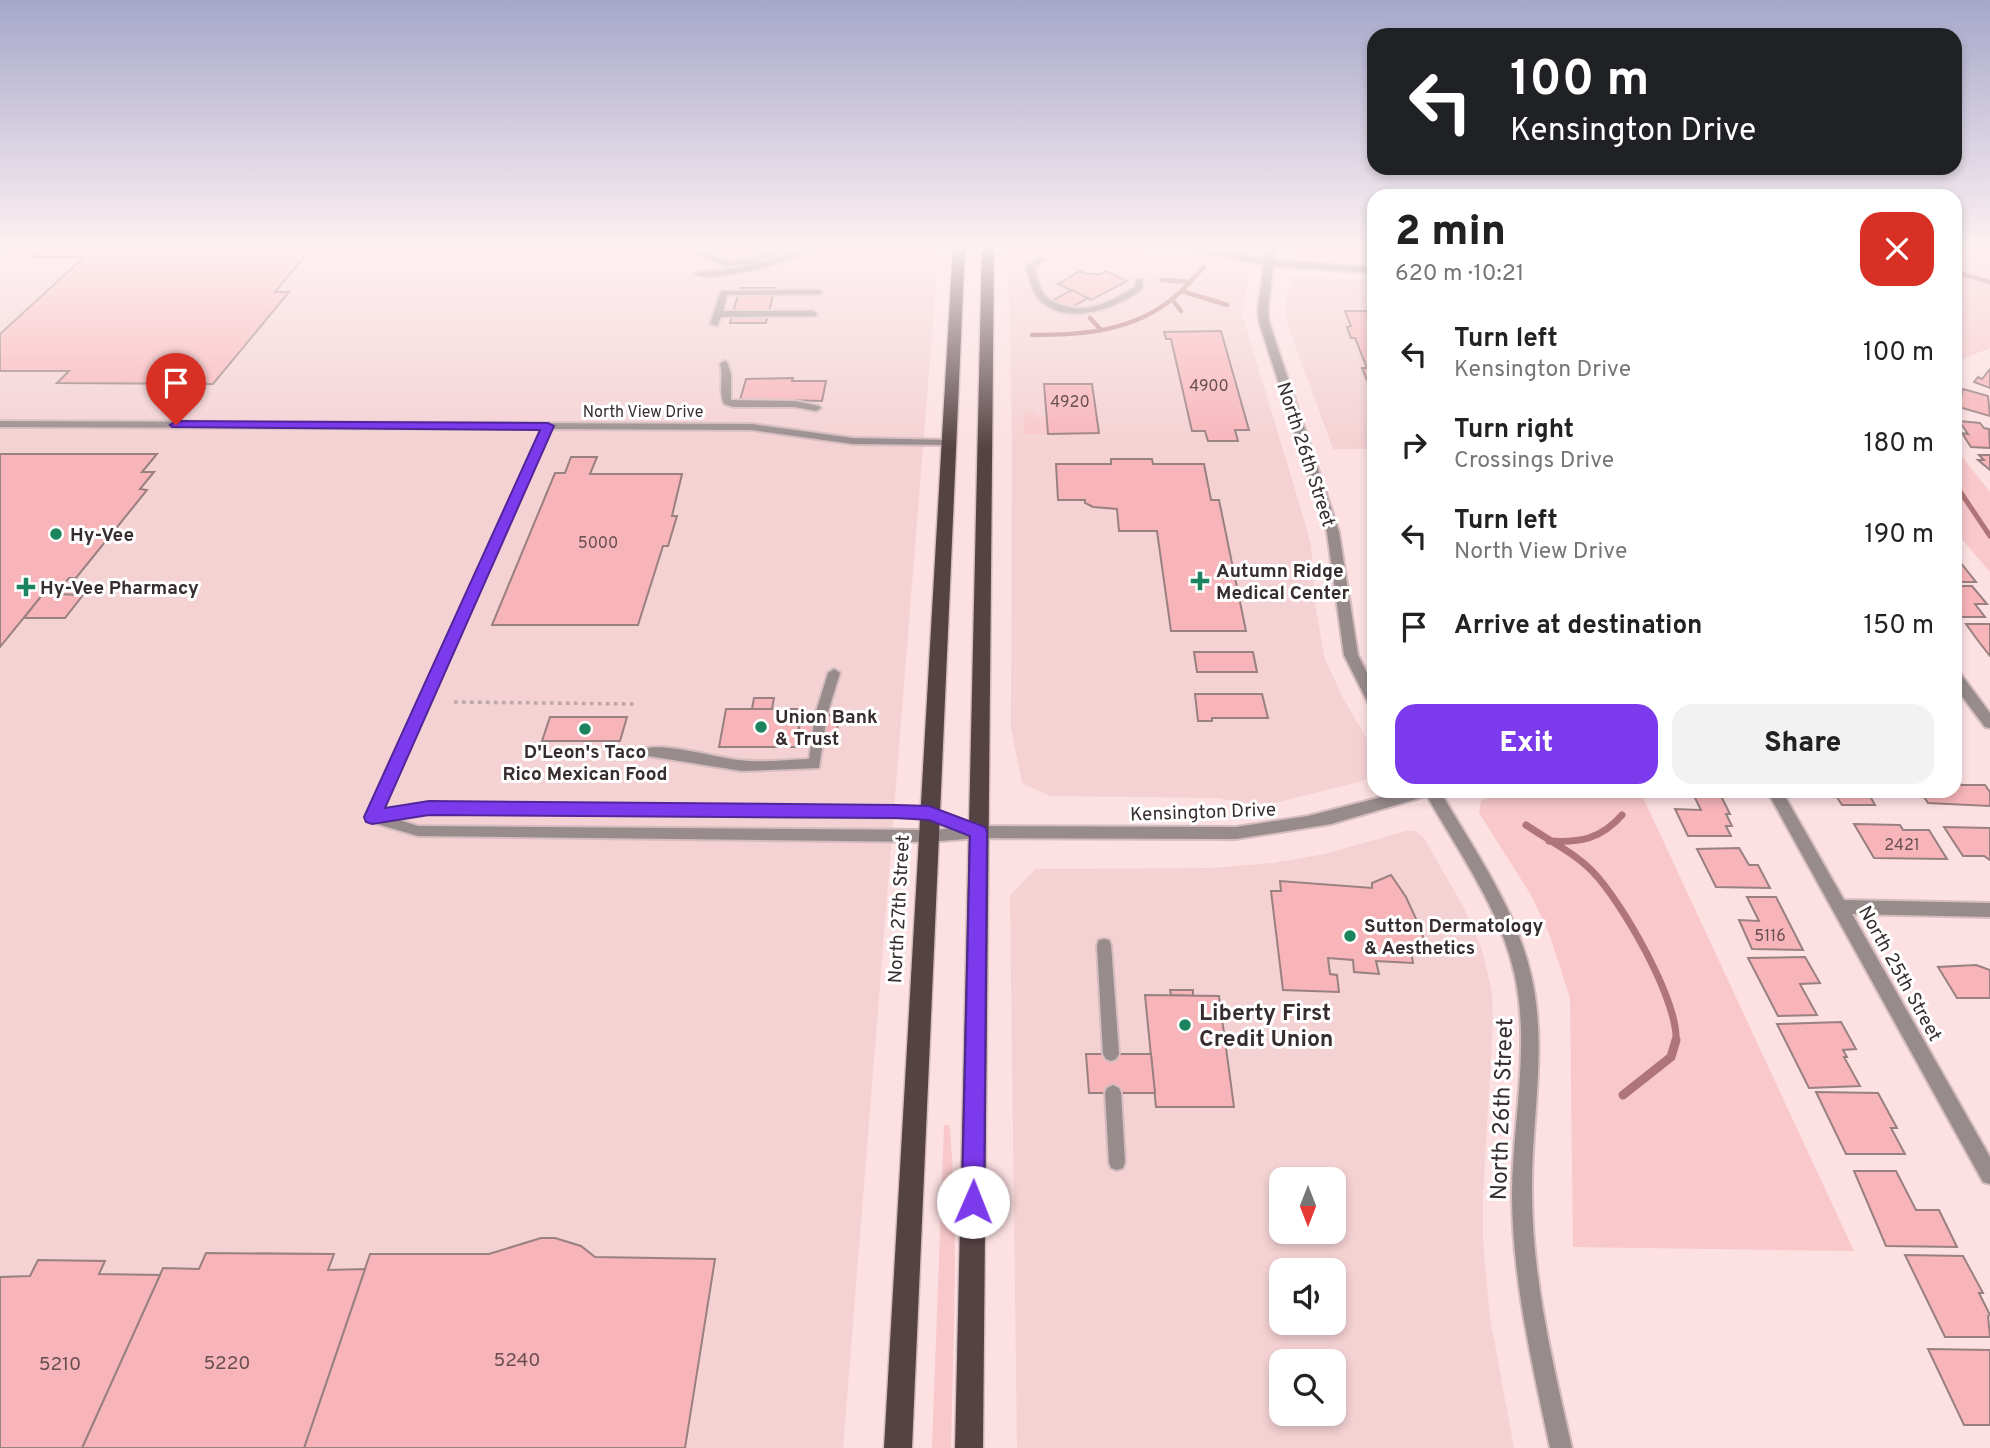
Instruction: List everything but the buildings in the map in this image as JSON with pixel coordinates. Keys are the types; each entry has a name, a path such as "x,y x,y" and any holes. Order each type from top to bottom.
{"main road":[{"name":"North 27th Street","path":"898,1448 956,314"},
{"path":"969,1448 987,314"}],"street":[{"name":"North 26th Street","path":"1263,314 1333,532 1351,655 1367,687"},
{"path":"1962,686 1990,723"},
{"name":"Kensington Drive","path":"928,836 978,832 1236,833 1344,816 1401,798"},
{"name":"North 26th Street","path":"1436,798 1502,919 1523,973 1530,1042 1523,1173 1524,1228 1535,1325 1561,1448"},
{"name":"North 25th Street","path":"1778,798 1990,1175"},
{"name":"Kensington Drive","path":"929,813 978,832"},
{"path":"1840,907 1990,910"}],"lane":[{"path":"714,324 718,314 813,314"},
{"path":"724,363 728,373 725,396 727,402 795,404 816,408"},
{"name":"North View Drive","path":"0,425 752,427 853,441 949,442"},
{"path":"372,817 548,426"},
{"path":"646,752 742,766 815,764 821,715 834,673"},
{"name":"Kensington Drive","path":"372,817 429,808 929,813"},
{"name":"Kensington Drive","path":"372,817 418,831 928,836"},
{"path":"1104,945 1111,1054"},
{"path":"1113,1093 1117,1162"}],"path":[{"path":"184,414 202,391"},
{"path":"454,702 634,704"}],"shaded area":[{"path":"0,314 934,314 843,1448 0,1448"},
{"path":"1009,314 1242,314 1311,546 1315,603 1324,657 1343,698 1367,739 1367,780 1271,804 1257,805 1218,798 1050,796 1022,783 1011,728 1012,445"},
{"path":"1286,314 1367,314 1367,449 1333,449"},
{"path":"1962,314 1990,314 1990,348 1962,359"},
{"path":"1023,413 1047,417 1048,434 1024,434"},
{"path":"1962,457 1990,492 1990,572 1962,539"},
{"path":"1488,798 1643,798 1854,1251 1573,1247 1570,998 1549,933 1531,895 1479,813 1481,801"},
{"path":"1406,831 1416,831 1424,838 1465,910 1482,950 1492,993 1493,1021 1483,1241 1490,1318 1514,1448 1017,1448 1010,896 1035,869 1212,868 1273,863 1325,854"},
{"path":"944,1125 949,1125 950,1130 954,1210 951,1448 932,1448"}],"waterway":[{"path":"1101,330 1150,314"},
{"path":"1090,318 1101,330"},
{"path":"1032,335 1101,330"},
{"path":"1962,494 1990,536"},
{"path":"1551,841 1589,838 1606,829 1622,815"},
{"path":"1526,825 1551,841"},
{"path":"1551,841 1585,864 1618,904 1658,978 1668,1002 1676,1041"},
{"path":"1623,1095 1671,1057 1676,1041"}],"place":[{"name":"Hy-Vee","path":"56,534"},
{"name":"Autumn Ridge Medical Center","path":"1200,581"},
{"name":"Hy-Vee Pharmacy","path":"26,587"},
{"name":"Union Bank & Trust","path":"761,727"},
{"name":"D'Leon's Taco Rico Mexican Food","path":"585,729"},
{"name":"Sutton Dermatology & Aesthetics","path":"1350,936"},
{"name":"Liberty First Credit Union","path":"1185,1025"}],"route":[{"path":"176,425 548,426 372,817 429,808 897,811 929,813 978,832 973,1202"}]}
